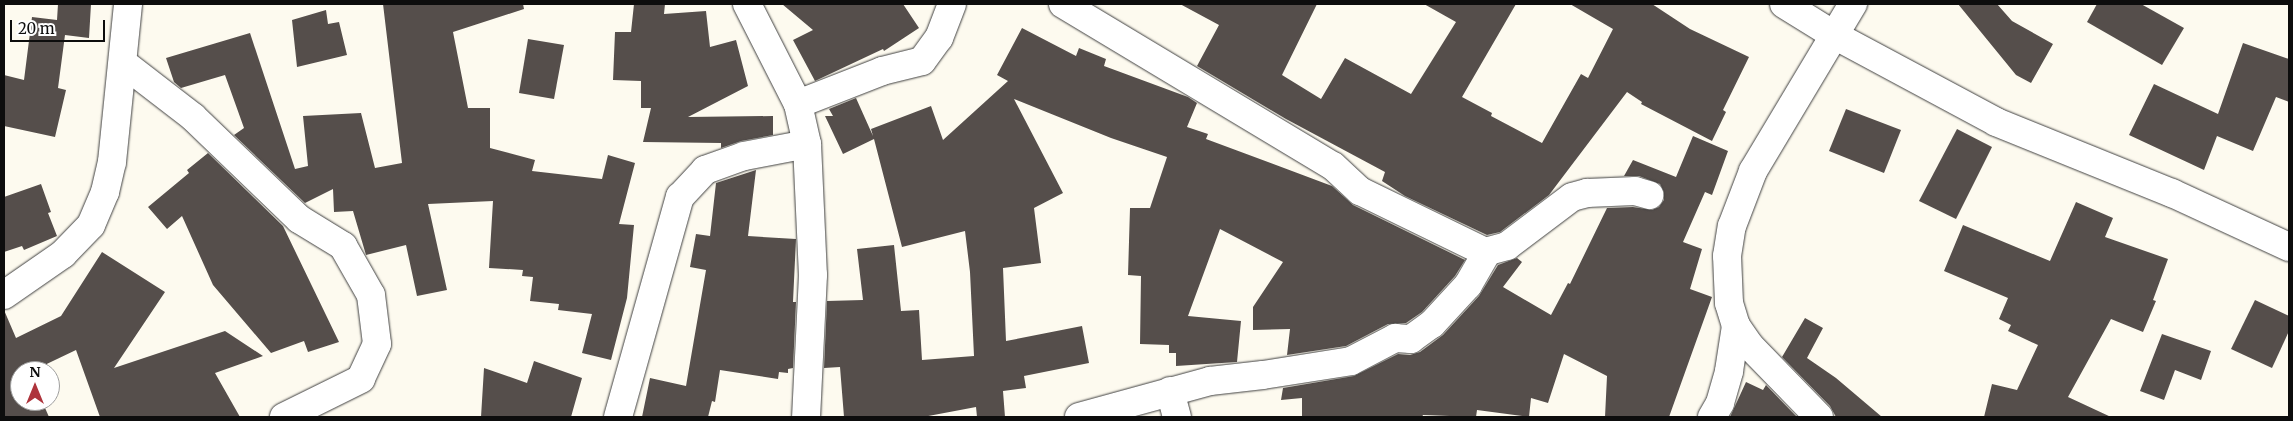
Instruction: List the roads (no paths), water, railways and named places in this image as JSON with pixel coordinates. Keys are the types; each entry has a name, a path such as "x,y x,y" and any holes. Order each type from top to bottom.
{"street":[{"path":"4,295 63,254 91,225 104,192 112,162 128,4"},
{"path":"746,4 798,104 807,144 813,275 806,417"},
{"path":"798,104 882,71 922,61 939,38 952,4"},
{"path":"1064,4 1333,166 1360,191 1485,252 1507,246 1572,197 1587,193 1635,191 1649,195"},
{"path":"1784,4 1834,35 1996,122 2164,190 2289,247"},
{"path":"1819,414 1762,359 1736,326 1729,303 1727,256 1738,208 1753,171 1853,4"},
{"path":"122,63 193,117 299,219 343,246 371,295 377,344 361,378 284,417"},
{"path":"618,417 680,197 705,170 744,156 807,144"},
{"path":"1079,417 1210,381 1352,361 1395,338 1411,338 1432,324 1468,285 1488,251"},
{"path":"1712,417 1720,403 1729,371 1736,326"},
{"path":"1170,391 1177,417"}]}
